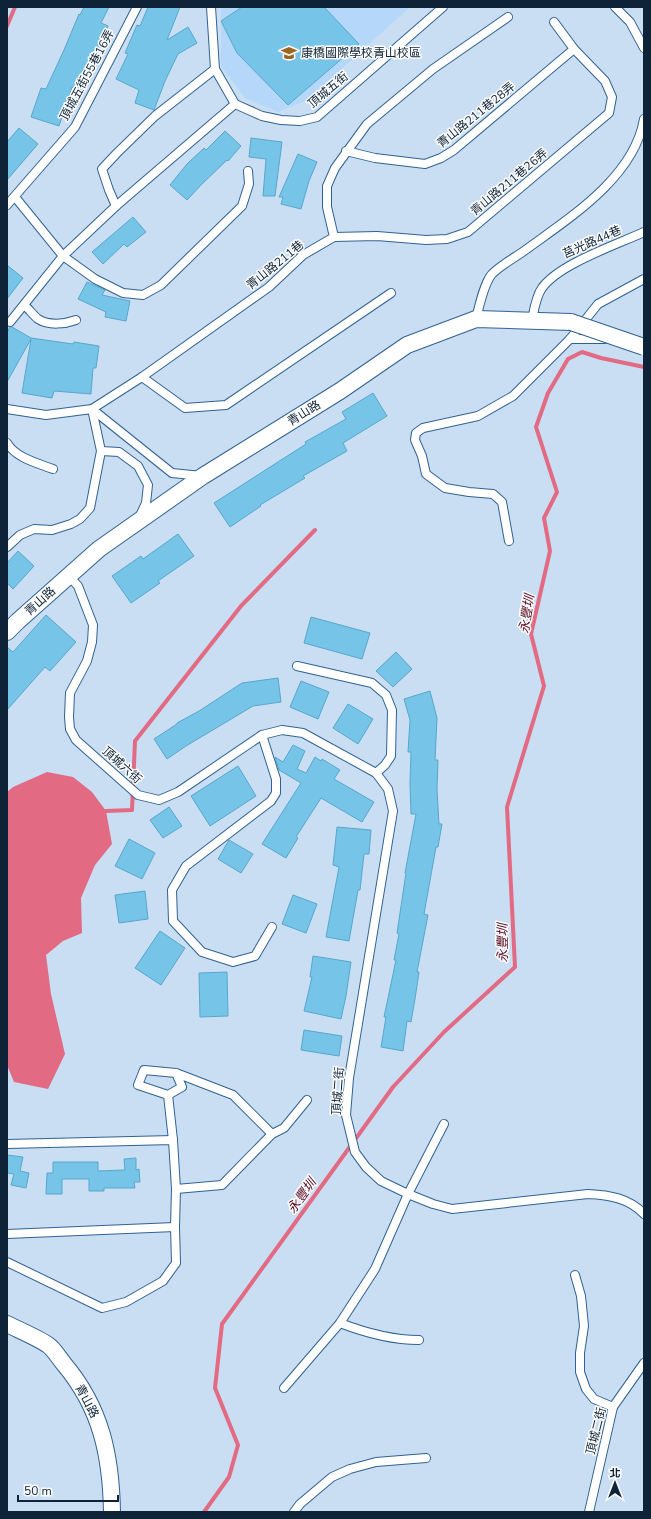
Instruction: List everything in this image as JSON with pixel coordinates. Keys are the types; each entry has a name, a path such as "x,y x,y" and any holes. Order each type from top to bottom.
{"street":[{"name":"青山路","path":"7,632 99,548 202,476 340,391 407,345 476,319 571,322 644,348"},
{"name":"青山路","path":"7,1324 48,1345 70,1371 92,1406 106,1449 112,1495 112,1512"}],"lane":[{"name":"頂城五街55巷16弄","path":"7,205 75,127 137,7"},
{"path":"10,322 63,256 116,206 235,104 215,69 210,7"},
{"name":"頂城五街","path":"235,104 262,116 281,120 300,121 317,117 443,7"},
{"path":"615,7 630,22 644,48"},
{"path":"334,237 327,207 327,186 335,168 367,124 433,68 508,17"},
{"path":"554,22 574,49"},
{"name":"青山路211巷28弄","path":"346,151 375,158 425,164 441,158 454,150 574,49"},
{"name":"青山路211巷26弄","path":"334,237 377,236 426,240 447,239 468,232 609,113 612,97 605,81 574,49"},
{"path":"116,206 102,169 155,116 215,69"},
{"path":"476,319 481,297 492,274 565,221 600,193 626,162 642,133 644,119"},
{"path":"15,197 63,256 95,279 123,292 143,295 161,285 242,206 249,184 248,171"},
{"name":"莒光路44巷","path":"532,320 536,302 542,288 563,268 644,232"},
{"name":"青山路211巷","path":"92,409 142,377 269,287 303,255 334,237"},
{"path":"509,541 502,502 493,494 445,488 426,474 422,456 415,440 416,433 423,428 478,416 513,396 570,339 598,304 644,279"},
{"path":"142,377 185,408 226,405 391,293"},
{"path":"24,305 39,319 52,323 66,323 76,320"},
{"path":"570,339 644,338"},
{"path":"7,409 46,415 92,409 172,473 202,476"},
{"path":"7,547 20,535 34,529 52,530 66,526 80,519 90,508 101,451 92,409"},
{"path":"7,443 10,448 29,460 53,469"},
{"path":"101,451 119,452 138,466 148,485 146,503 138,521"},
{"name":"頂城六街","path":"68,575 78,586 93,625 92,642 87,661 70,693 70,729 76,740 138,795 159,800 178,792 262,735 282,730 303,733 376,773"},
{"path":"297,666 372,683 386,696 392,710 391,756 385,765 376,773"},
{"path":"262,735 276,779 276,793 271,801 186,866 172,890 173,921 202,952 234,962 255,956 272,927"},
{"name":"頂城二街","path":"376,773 388,789 393,811 349,1078 346,1115 355,1152 366,1167 382,1181 408,1194 433,1204 452,1209 588,1194 606,1195 619,1198 640,1210 644,1214"},
{"path":"176,1073 182,1087 168,1095 138,1085 144,1070 176,1073 233,1095 272,1134"},
{"path":"7,1262 102,1308 126,1302 164,1281 176,1263 176,1189 168,1095"},
{"path":"176,1189 222,1185 272,1134 284,1128 307,1100"},
{"path":"284,1388 340,1323 375,1269 408,1194 444,1124"},
{"path":"7,1144 173,1140"},
{"path":"7,1234 175,1226"},
{"path":"575,1275 581,1296 584,1326 580,1353 580,1372 586,1389 594,1399 613,1407"},
{"path":"340,1323 382,1337 402,1340 419,1340"},
{"name":"頂城二街","path":"589,1512 613,1407 644,1363"},
{"path":"294,1512 300,1504 332,1477 350,1469 376,1462 426,1458"}],"shaded area":[{"name":"康橋國際學校青山校區","path":"221,7 410,7 307,100 278,112 245,98 221,66"},
{"path":"47,772 73,777 92,792 106,811 112,844 95,865 81,898 82,933 63,941 46,955 51,994 65,1054 48,1089 14,1082 7,1065 7,792 13,787"}],"building":[{"path":"84,7 109,7 101,23 108,26 93,63 95,64 82,92 72,87 59,126 31,117 41,88 46,89 79,14 80,15"},
{"path":"148,7 180,7 167,40 188,27 197,43 178,54 165,81 154,110 135,103 139,90 116,79 128,54 125,53 137,25 140,26"},
{"name":"康橋國際學校青山校區","path":"242,7 324,7 359,44 288,105 237,53 221,21"},
{"path":"19,128 38,144 7,180 7,142"},
{"path":"225,131 241,146 228,161 227,160 187,200 170,185 187,164 204,148 206,150"},
{"path":"251,138 282,142 275,196 263,196 266,159 249,157"},
{"path":"298,154 317,162 309,181 301,209 281,204 283,197 279,197"},
{"path":"133,217 146,232 127,247 124,244 103,264 92,252"},
{"path":"7,265 23,278 7,299"},
{"path":"87,282 105,290 102,295 130,301 126,321 105,317 106,312 78,299"},
{"path":"10,327 31,338 99,346 96,368 93,368 91,394 54,391 52,398 22,393 31,339 7,382 7,332"},
{"path":"373,393 387,416 343,443 347,451 303,476 305,478 260,505 261,506 230,527 214,503 306,444 305,442 346,419 342,412"},
{"path":"178,534 194,556 158,581 160,583 131,603 112,576 141,556 143,559"},
{"path":"18,551 34,566 13,589 7,583 7,563"},
{"path":"46,615 76,642 50,671 45,667 7,710 7,647 13,652"},
{"path":"311,617 370,633 362,659 304,643"},
{"path":"396,652 412,669 393,687 376,671"},
{"path":"278,678 281,702 253,706 167,759 154,739 242,683"},
{"path":"301,681 329,692 318,719 290,707"},
{"path":"430,691 437,718 435,760 438,760 437,790 439,824 442,824 438,847 436,847 424,914 428,915 417,972 419,972 415,999 411,1022 407,1021 403,1051 381,1047 386,1017 384,1017 396,960 394,960 399,934 397,933 405,873 416,814 411,814 411,752 408,752 410,720 404,699"},
{"path":"348,704 373,719 358,744 333,728"},
{"path":"293,745 305,751 297,769 306,773 315,757 321,761 322,759 340,770 334,779 374,802 362,822 321,798 296,837 298,838 286,858 262,844 301,783 279,770 275,757 283,762"},
{"path":"238,766 256,796 210,826 191,796"},
{"path":"169,807 182,826 163,838 150,820"},
{"path":"337,827 371,830 369,854 364,854 360,890 358,890 349,941 326,937 339,867 333,865"},
{"path":"129,839 155,853 142,879 115,866"},
{"path":"229,840 253,854 241,873 218,859"},
{"path":"145,891 148,919 119,923 115,895"},
{"path":"293,895 317,904 306,933 282,924"},
{"path":"160,931 185,948 161,985 135,968"},
{"path":"313,956 351,962 341,1019 304,1011 312,977 310,977"},
{"path":"227,972 228,1016 200,1017 199,973"},
{"path":"304,1030 342,1036 339,1056 301,1050"},
{"path":"7,1155 23,1157 20,1171 29,1173 26,1188 11,1185 14,1174 7,1173"},
{"path":"136,1158 136,1170 139,1169 140,1182 134,1182 135,1188 104,1188 104,1191 89,1191 89,1179 62,1179 62,1194 46,1194 47,1173 53,1173 53,1162 98,1162 98,1171 125,1170 124,1159"}],"waterway":[{"path":"7,26 15,7"},
{"name":"永豐圳","path":"204,1512 229,1477 238,1445 215,1388 222,1324 393,1087 444,1032 515,967 507,807 544,686 531,634 550,551 544,518 557,492 536,427 548,393 568,359 582,352 601,358 644,367"},
{"path":"106,811 132,810 135,741 241,606 315,530"}],"place":[{"name":"康橋國際學校青山校區","path":"289,53"}]}
